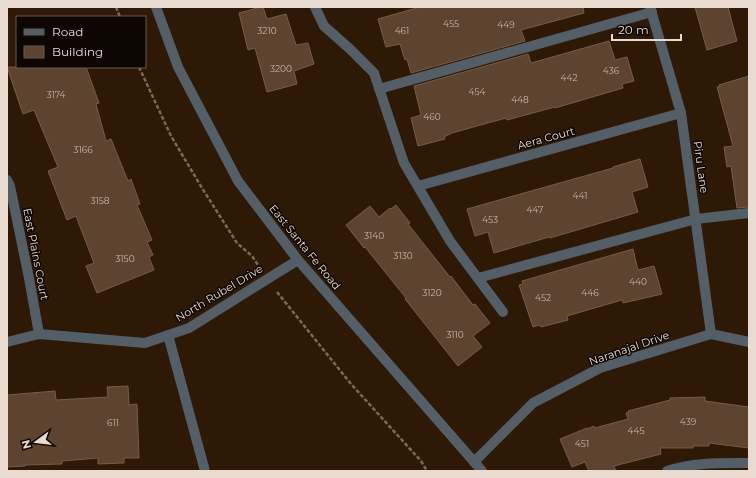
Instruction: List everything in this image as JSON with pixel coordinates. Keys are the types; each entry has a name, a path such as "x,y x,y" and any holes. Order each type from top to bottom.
{"street":[{"name":"East Santa Fe Road","path":"156,7 178,66 238,181 298,260 482,471"},
{"path":"315,7 324,26 374,73 404,163 450,241 503,312"},
{"path":"379,89 651,9"},
{"name":"Piru Lane","path":"651,9 681,113 711,334"},
{"name":"Aera Court","path":"418,186 681,113"},
{"name":"East Plains Court","path":"7,180 10,186 39,334"},
{"path":"478,278 696,219 749,213"},
{"name":"North Rubel Drive","path":"7,342 39,334 145,343 189,328 298,260"},
{"name":"Naranajal Drive","path":"474,462 533,404 600,368 711,334 749,342"},
{"path":"168,335 205,471"},
{"path":"667,471 676,468 712,463 749,463"}],"path":[{"path":"138,68 171,136 202,188 237,243 252,256"},
{"path":"283,300 351,384 421,461 427,471"}],"building":[{"path":"263,7 267,19 286,14 296,45 308,43 314,64 294,71 297,84 267,92 255,48 248,50 239,13"},
{"path":"420,7 583,7 584,13 521,30 525,41 411,73 407,59 405,60 400,44 386,47 378,19"},
{"path":"695,7 728,7 737,41 707,50"},
{"path":"609,41 615,60 627,57 634,81 622,84 623,88 555,108 507,120 506,118 452,133 444,137 445,139 418,146 411,118 421,115 414,86 528,54 531,63"},
{"path":"7,67 86,68 99,103 96,104 106,141 111,139 128,181 131,179 140,204 137,205 152,240 147,242 153,255 149,257 154,270 97,293 86,266 94,263 76,216 67,220 48,171 58,167 34,110 23,114"},
{"path":"749,76 749,207 737,208 731,166 727,167 724,147 733,146 717,87 720,86 719,85"},
{"path":"640,159 648,187 632,192 638,212 494,253 488,232 475,236 467,209"},
{"path":"396,205 410,223 408,224 450,277 451,276 473,305 475,304 490,323 473,336 482,347 458,366 405,299 406,298 346,225 370,206 379,217"},
{"path":"633,249 638,270 654,266 662,294 623,303 622,300 567,316 568,320 541,327 540,325 533,327 519,285 523,284 522,281"},
{"path":"128,386 129,405 137,404 139,458 124,458 124,463 98,464 98,458 62,461 62,464 7,467 7,395 55,391 56,400 108,397 107,387"},
{"path":"705,397 705,401 749,407 749,448 709,443 709,446 693,446 693,448 660,448 661,454 614,466 616,471 589,471 585,462 572,467 560,439 587,428 594,426 595,428 628,419 626,413 629,412 628,411 670,400 670,398"}]}
